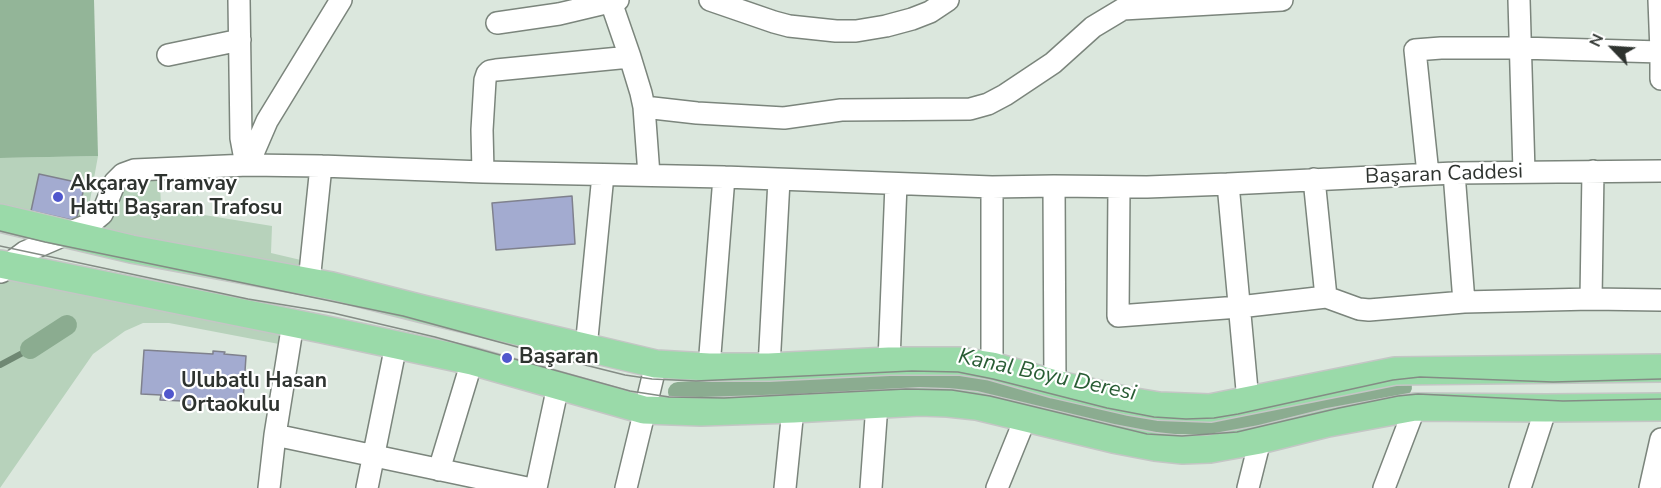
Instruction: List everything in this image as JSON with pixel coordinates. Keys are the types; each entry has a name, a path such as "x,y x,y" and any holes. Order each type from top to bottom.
{"main road":[{"path":"0,218 131,249 332,286 586,348 650,387 701,412 948,403 976,406 1113,439 1183,450 1210,449 1260,440 1328,423 1415,407 1661,407"},
{"path":"2,268 115,286 293,323 472,361 558,386 650,387 709,367 960,361 992,366 1055,384 1159,406 1210,408 1395,371 1661,368"}],"street":[{"path":"239,0 241,138 248,165"},
{"path":"248,165 267,121 341,0"},
{"path":"710,0 789,26 836,31 886,26 912,19 930,12 948,0"},
{"path":"644,107 697,113 784,118 841,110 970,109 988,104 1005,95 1053,63 1092,27 1123,9 1282,0"},
{"path":"1519,0 1524,172"},
{"path":"1659,0 1661,79"},
{"path":"497,23 559,14 615,1 644,107 649,175"},
{"path":"168,56 240,40"},
{"path":"1428,174 1415,50 1520,48 1660,52"},
{"path":"483,172 482,130 485,80 490,71 630,57"},
{"name":"Başaran Caddesi","path":"67,234 90,224 102,214 115,182 123,174 134,170 248,165 723,177 992,187 1119,187 1454,173 1661,171"},
{"path":"309,282 321,166"},
{"path":"1591,299 1593,171"},
{"path":"1454,173 1464,302"},
{"path":"586,348 603,175"},
{"path":"709,367 723,177"},
{"path":"1314,179 1326,297"},
{"path":"769,367 779,180"},
{"path":"889,361 896,184"},
{"path":"1228,184 1248,401"},
{"path":"1054,186 1055,384"},
{"path":"992,187 992,366"},
{"path":"1119,187 1118,316 1239,307 1326,297 1359,309 1369,310 1464,302 1661,300"},
{"path":"2,268 25,252 67,234"},
{"path":"269,488 293,323"},
{"path":"367,488 396,345"},
{"path":"439,470 472,361"},
{"path":"536,488 558,386"},
{"path":"626,488 650,387"},
{"path":"871,488 877,404"},
{"path":"1384,488 1415,407"},
{"path":"1520,488 1546,408"},
{"path":"785,488 793,410"},
{"path":"998,488 1025,419"},
{"path":"275,435 527,488"},
{"path":"1650,488 1661,439"},
{"path":"1248,488 1260,440"}],"green space":[{"path":"0,0 94,0 98,156 0,158"},
{"path":"98,156 87,217 67,230 0,212 0,158"},
{"path":"125,179 160,181 161,208 272,226 271,253 305,261 303,276 97,230"},
{"path":"7,273 281,325 279,344 169,323 143,323 125,331 93,354 0,488 0,283"}],"building":[{"name":"Akçaray Tramvay Hattı Başaran Trafosu","path":"39,174 85,184 76,221 31,211"},
{"path":"572,196 575,244 496,250 492,203"},
{"path":"144,350 213,354 213,351 246,356 243,402 224,400 224,404 199,403 199,406 182,404 183,401 160,400 161,395 141,394"}],"waterway":[{"path":"30,349 67,325"},
{"path":"0,365 30,349"},
{"name":"Kanal Boyu Deresi","path":"678,392 950,379 1115,416 1168,424 1215,425 1402,387"}],"tram line":[{"path":"0,231 403,316 569,361 625,375 652,379 696,381 912,371 958,372 1107,408 1154,417 1186,419 1238,414 1393,380 1420,377 1553,382 1661,379"},
{"path":"0,246 248,299 333,313 435,337 630,391 669,397 724,398 906,389 952,390 990,396 1147,434 1182,436 1237,432 1339,408 1418,394 1563,401 1661,399"}],"place":[{"name":"Akçaray Tramvay Hattı Başaran Trafosu","path":"58,197"},
{"name":"Başaran","path":"507,358"},
{"name":"Ulubatlı Hasan Ortaokulu","path":"169,394"}]}
